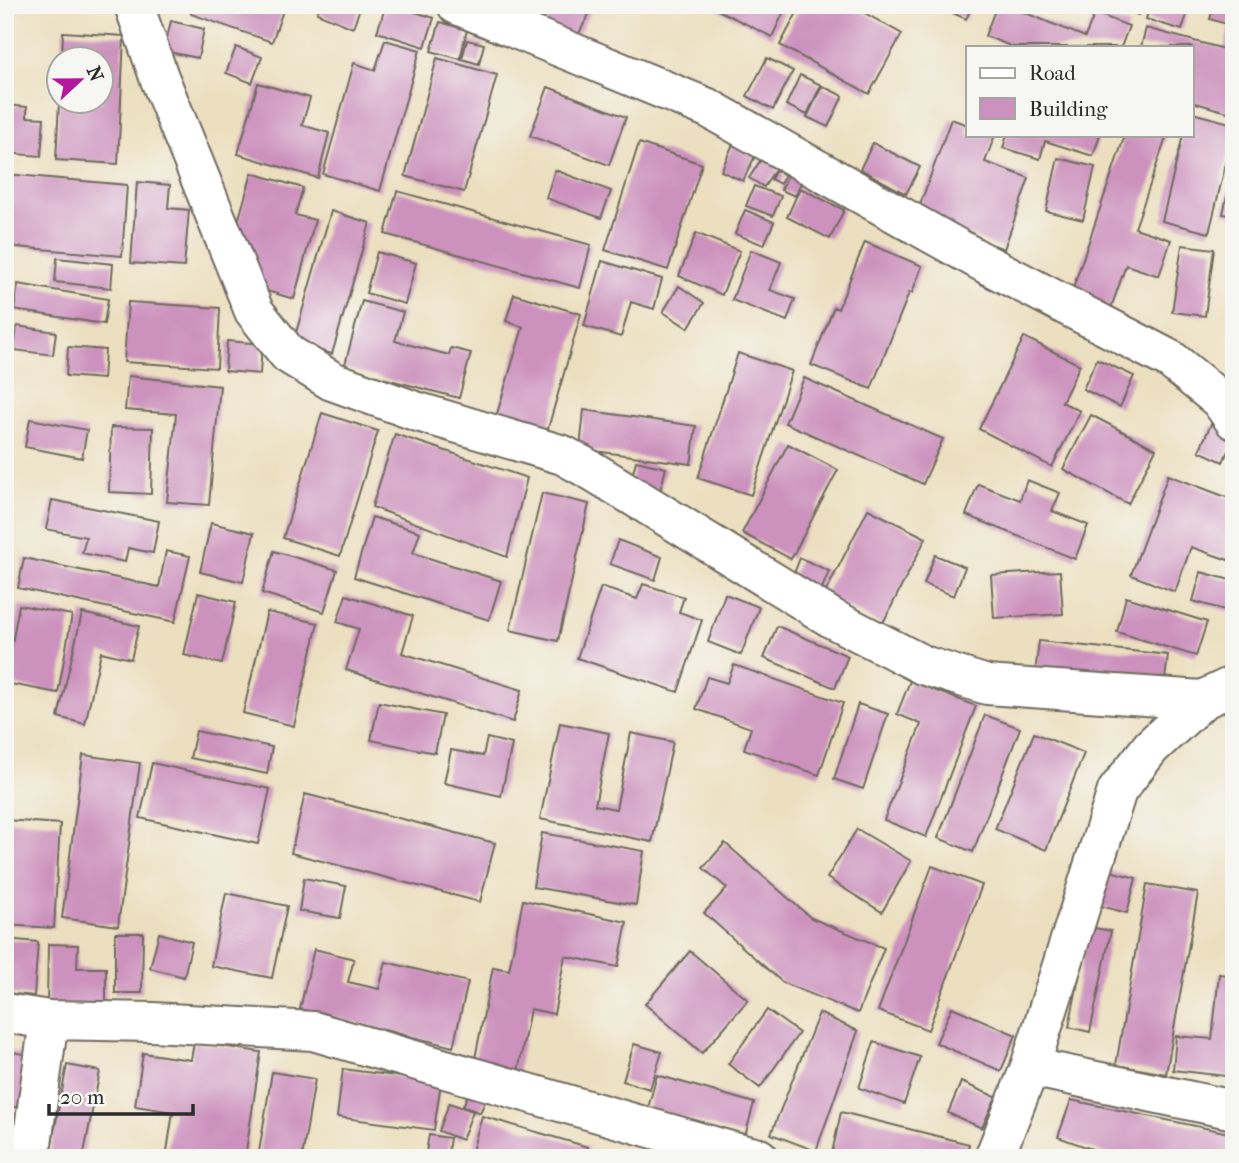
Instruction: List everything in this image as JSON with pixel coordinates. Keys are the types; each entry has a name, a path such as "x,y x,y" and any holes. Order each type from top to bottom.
{"street":[{"path":"134,5 159,77 254,311 288,354 332,380 415,411 563,456 594,472 833,619 923,665 987,685 1218,693"},
{"path":"457,5 708,108 986,264 1171,360 1220,400 1234,420"},
{"path":"995,1158 1030,1067 1117,791 1152,747 1218,693"},
{"path":"5,1013 49,1020 152,1022 313,1031 759,1158"},
{"path":"30,1158 49,1020"},
{"path":"1030,1067 1234,1110"}],"building":[{"path":"194,5 285,5 272,42 191,14"},
{"path":"320,5 361,5 353,28 317,13"},
{"path":"386,5 434,18 425,47 377,32"},
{"path":"540,5 594,5 576,39 534,17"},
{"path":"708,5 787,5 772,37"},
{"path":"801,5 850,5 902,34 869,94 780,45"},
{"path":"935,5 973,5 966,19"},
{"path":"997,5 1006,5 1085,37 1095,13 1129,26 1121,46 1010,46 985,36"},
{"path":"1113,5 1142,5 1138,15"},
{"path":"1150,5 1190,5 1182,30 1146,19"},
{"path":"1214,5 1234,5 1234,114 1194,103 1194,46 1141,46 1146,28 1224,49 1230,25 1210,19"},
{"path":"171,21 204,29 198,58 164,51"},
{"path":"440,22 467,30 460,59 431,51"},
{"path":"63,32 124,36 118,164 56,160 58,116 116,116 116,46 62,46"},
{"path":"385,40 420,50 380,191 323,174 354,63 375,70"},
{"path":"467,40 484,44 479,64 462,59"},
{"path":"236,47 262,57 252,83 226,73"},
{"path":"437,58 497,75 464,192 405,176"},
{"path":"767,58 793,71 773,110 747,96"},
{"path":"800,75 821,85 807,115 786,105"},
{"path":"258,83 310,98 302,125 329,133 318,178 238,154"},
{"path":"822,86 843,96 828,127 807,117"},
{"path":"548,87 626,117 609,165 530,136"},
{"path":"5,105 27,107 27,117 44,118 41,156 5,153"},
{"path":"1194,114 1234,124 1209,233 1162,221 1183,136 1194,136"},
{"path":"951,119 966,124 966,136 995,136 985,162 1029,178 1004,249 916,216"},
{"path":"1007,136 1100,136 1093,156 1045,141 1040,159 1003,148"},
{"path":"1125,136 1167,136 1135,228 1171,240 1159,276 1126,265 1111,308 1071,294"},
{"path":"639,143 702,164 668,270 605,250"},
{"path":"873,143 920,167 906,194 860,169"},
{"path":"733,144 756,154 743,181 721,171"},
{"path":"762,158 777,167 764,187 749,178"},
{"path":"1058,158 1095,167 1083,220 1046,211"},
{"path":"555,170 611,191 601,218 546,198"},
{"path":"776,170 785,175 780,184 771,179"},
{"path":"1234,170 1234,216 1223,214"},
{"path":"252,173 303,188 295,215 315,220 294,299 260,289 235,232"},
{"path":"5,174 127,185 122,256 5,246"},
{"path":"788,175 802,181 795,196 781,190"},
{"path":"137,182 170,185 168,208 189,210 184,267 131,263"},
{"path":"754,186 781,196 773,216 746,206"},
{"path":"800,188 844,210 830,239 787,217"},
{"path":"397,191 591,245 580,288 385,234"},
{"path":"745,210 774,222 764,245 735,234"},
{"path":"331,211 370,223 332,354 293,343"},
{"path":"696,233 740,251 722,295 679,276"},
{"path":"865,242 922,266 871,389 811,365 834,307 838,309"},
{"path":"1182,245 1214,249 1205,316 1172,312"},
{"path":"751,250 781,262 770,290 795,299 787,321 732,300"},
{"path":"377,252 416,263 405,304 366,293"},
{"path":"57,258 113,264 111,288 55,282"},
{"path":"602,261 662,279 654,309 631,302 621,337 584,326"},
{"path":"18,284 108,299 104,324 14,310"},
{"path":"679,286 704,303 688,328 663,312"},
{"path":"514,294 581,314 547,432 496,417 523,327 506,321"},
{"path":"362,301 403,312 395,341 449,355 451,348 471,353 459,398 344,368"},
{"path":"128,302 220,308 217,368 124,362"},
{"path":"17,326 56,332 53,355 14,350"},
{"path":"1024,337 1080,365 1062,402 1080,411 1052,467 979,429"},
{"path":"227,341 262,344 260,374 225,371"},
{"path":"68,347 105,350 103,379 66,376"},
{"path":"738,353 792,371 751,495 698,478"},
{"path":"1097,359 1134,376 1120,407 1083,389"},
{"path":"128,376 220,386 209,505 167,502 176,414 125,410"},
{"path":"804,378 943,439 923,484 785,423"},
{"path":"584,410 696,426 691,464 580,449"},
{"path":"322,413 378,431 340,556 283,538"},
{"path":"1091,415 1156,449 1128,504 1063,469"},
{"path":"30,419 87,430 82,458 25,447"},
{"path":"1211,424 1234,434 1223,462 1199,451"},
{"path":"111,427 153,428 151,494 109,492"},
{"path":"395,434 527,478 507,557 372,507"},
{"path":"788,444 838,470 791,559 742,533"},
{"path":"636,461 666,468 658,499 628,491"},
{"path":"1168,475 1234,500 1234,562 1191,547 1175,592 1131,575"},
{"path":"1027,480 1060,493 1052,511 1088,525 1075,559 966,515 978,484 1020,500"},
{"path":"542,493 589,504 558,641 510,630"},
{"path":"52,500 159,521 153,553 128,548 125,562 82,553 86,537 46,529"},
{"path":"868,509 926,538 882,625 824,595"},
{"path":"372,517 420,532 413,553 501,581 489,620 354,577"},
{"path":"211,523 254,533 243,582 200,572"},
{"path":"618,540 662,557 655,580 610,564"},
{"path":"166,551 190,556 175,622 18,588 24,558 159,587"},
{"path":"274,551 337,570 324,612 262,593"},
{"path":"935,555 965,567 954,596 924,584"},
{"path":"800,558 829,571 817,601 788,589"},
{"path":"5,566 13,568 8,593 5,593"},
{"path":"1060,571 1063,614 994,618 991,575"},
{"path":"1201,572 1234,581 1234,613 1193,601"},
{"path":"643,584 684,597 679,612 702,620 678,692 577,658 601,587 637,599"},
{"path":"198,593 236,602 222,664 184,655"},
{"path":"725,594 759,607 741,655 708,642"},
{"path":"346,595 413,616 402,653 522,690 513,722 346,670 359,629 337,622"},
{"path":"1126,597 1207,622 1196,656 1117,632"},
{"path":"19,605 72,615 58,693 5,683"},
{"path":"267,612 318,623 294,726 243,713"},
{"path":"82,613 139,626 131,659 101,652 85,724 58,717"},
{"path":"777,626 848,656 835,688 764,658"},
{"path":"1039,641 1168,655 1164,688 1035,673"},
{"path":"734,665 843,703 819,775 744,749 751,728 696,709 707,677 727,683"},
{"path":"910,681 976,706 926,837 884,820 921,724 897,714"},
{"path":"379,702 443,715 435,753 371,740"},
{"path":"858,704 888,714 863,789 834,779"},
{"path":"985,715 1020,728 973,852 938,838"},
{"path":"560,723 609,733 595,805 616,809 631,733 673,742 652,842 540,819"},
{"path":"196,731 272,747 267,774 190,758"},
{"path":"1034,733 1084,753 1046,850 995,829"},
{"path":"487,738 512,744 501,796 444,783 451,750 483,756"},
{"path":"83,755 140,763 118,926 62,918"},
{"path":"152,763 270,789 258,844 140,818"},
{"path":"305,794 495,843 480,902 291,853"},
{"path":"5,820 60,824 54,928 5,925"},
{"path":"857,829 911,861 882,912 827,878"},
{"path":"542,833 644,851 636,905 533,887"},
{"path":"725,843 811,918 884,948 858,1013 783,983 704,913 727,888 703,868"},
{"path":"932,866 982,885 928,1030 878,1011"},
{"path":"1099,868 1136,878 1127,913 1090,903"},
{"path":"304,878 346,886 340,918 299,911"},
{"path":"1147,884 1198,893 1166,1074 1116,1065"},
{"path":"226,893 287,906 272,978 211,966"},
{"path":"523,900 627,922 618,967 565,956 554,1014 530,1009 517,1077 473,1069 493,967 509,970"},
{"path":"1089,927 1111,931 1090,1032 1069,1027"},
{"path":"115,933 143,933 142,993 115,993"},
{"path":"159,933 192,942 184,977 150,968"},
{"path":"5,939 38,942 34,996 5,993"},
{"path":"48,944 78,945 77,968 106,968 106,1006 47,1005"},
{"path":"314,949 354,959 348,982 379,989 386,962 468,982 453,1047 300,1009"},
{"path":"690,951 748,1000 702,1053 645,1004"},
{"path":"1219,974 1234,976 1234,1077 1173,1070 1176,1036 1212,1039"},
{"path":"952,1007 1016,1035 1001,1071 936,1043"},
{"path":"767,1010 799,1033 760,1088 728,1064"},
{"path":"819,1013 858,1031 816,1151 771,1134"},
{"path":"194,1042 261,1052 245,1158 166,1158 173,1112 135,1106 143,1053 191,1060"},
{"path":"874,1042 920,1057 904,1104 859,1088"},
{"path":"634,1044 662,1052 650,1089 623,1081"},
{"path":"5,1051 31,1055 23,1108 5,1106"},
{"path":"67,1065 100,1071 83,1158 49,1158"},
{"path":"343,1069 441,1082 434,1130 337,1117"},
{"path":"272,1072 315,1079 302,1158 258,1158"},
{"path":"657,1075 754,1103 745,1136 648,1108"},
{"path":"961,1082 996,1097 982,1128 948,1113"},
{"path":"471,1087 488,1095 480,1113 463,1106"},
{"path":"1071,1100 1234,1134 1234,1158 1117,1158 1058,1137"},
{"path":"449,1103 473,1111 462,1140 439,1131"},
{"path":"841,1112 969,1144 966,1158 852,1158 832,1153"},
{"path":"482,1116 588,1147 585,1158 470,1158"},
{"path":"5,1126 23,1129 19,1158 5,1158"},
{"path":"429,1135 450,1138 447,1158 425,1158"},
{"path":"1043,1149 1066,1157 1066,1158 1040,1158"}]}
